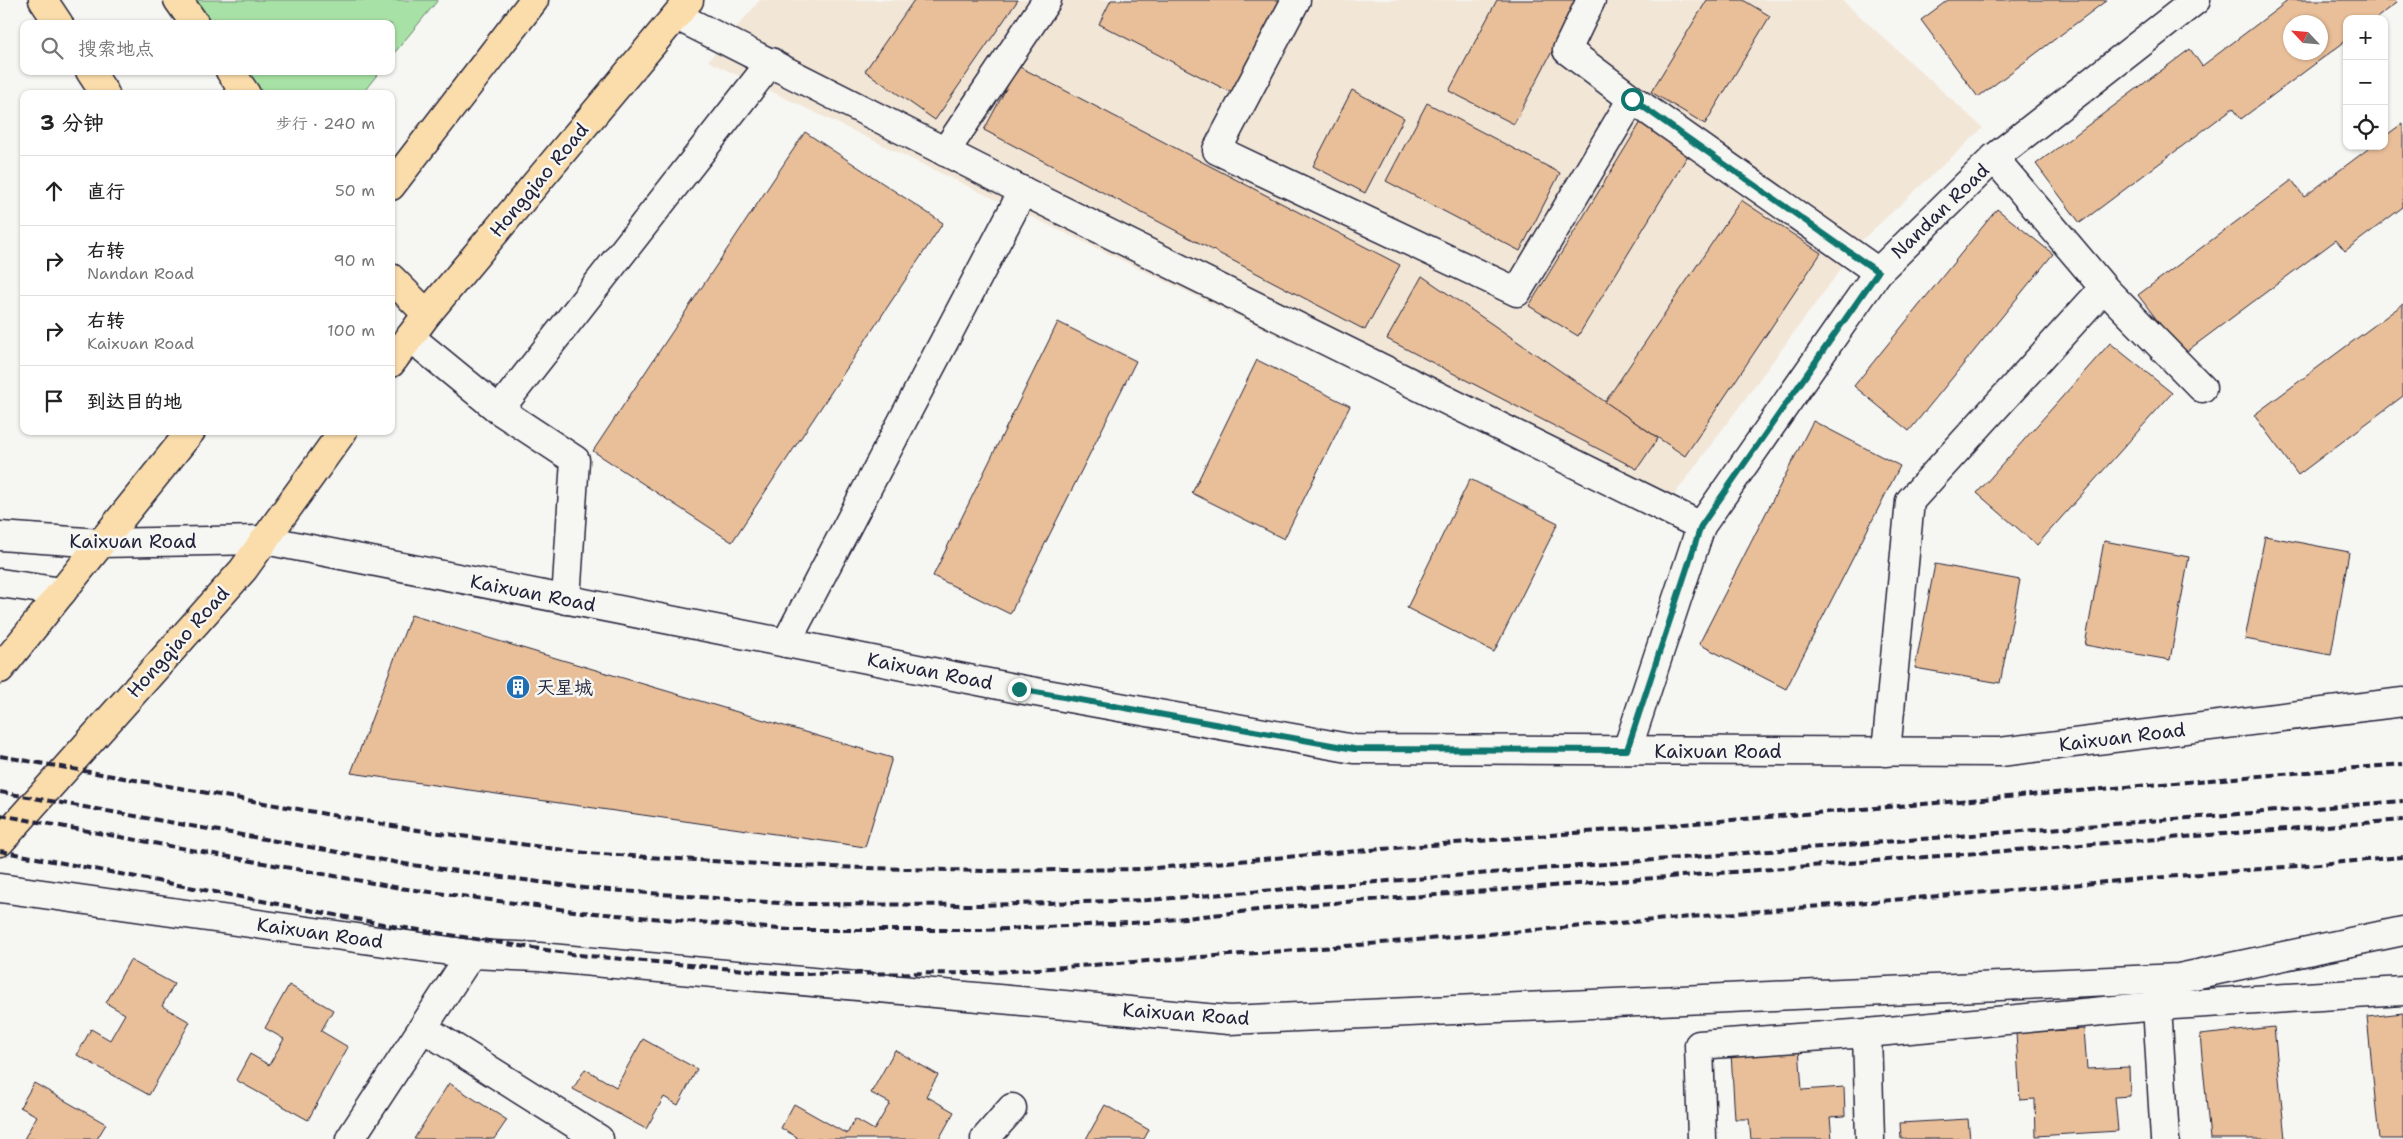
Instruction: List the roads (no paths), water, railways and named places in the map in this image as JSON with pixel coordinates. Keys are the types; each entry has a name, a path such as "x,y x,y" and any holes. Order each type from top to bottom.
{"main road":[{"path":"43,0 56,20"},
{"path":"178,0 192,20"},
{"path":"395,181 534,0"},
{"name":"Hongqiao Road","path":"395,358 427,314 683,8"},
{"path":"93,75 102,90"},
{"path":"233,75 243,90"},
{"path":"395,282 427,314"},
{"path":"0,669 188,435"},
{"name":"Hongqiao Road","path":"0,842 243,570 340,435"}],"street":[{"path":"945,152 1047,0"},
{"path":"1296,0 1217,150 1517,292 1632,99"},
{"path":"1591,0 1567,50 1632,99 1878,272"},
{"name":"Nandan Road","path":"1627,750 1701,526 1878,272 1994,158 2196,0"},
{"path":"683,8 771,62 945,152 1701,526"},
{"path":"499,410 771,62"},
{"path":"1994,158 2104,288 2202,388"},
{"path":"786,643 1023,191"},
{"path":"1886,752 1910,501 2104,288"},
{"path":"410,337 499,410 575,460 566,600"},
{"name":"Kaixuan Road","path":"0,536 100,543 265,540 1019,689 1354,749 2000,752 2403,702"},
{"path":"0,584 62,592"},
{"name":"Kaixuan Road","path":"0,888 471,954 539,956 1229,1020 2179,978 2403,932"},
{"path":"350,1139 471,954"},
{"path":"1702,1139 1699,1045 1867,1034 2157,1006 2403,991"},
{"path":"2157,1006 2165,1139"},
{"path":"423,1028 599,1139"},
{"path":"1867,1034 1870,1139"},
{"path":"985,1139 1012,1108"}],"railway":[{"path":"0,756 410,829 586,853 793,866 984,871 1143,869 2403,764"},
{"path":"0,792 405,864 584,888 792,904 983,905 1148,900 2403,801"},
{"path":"0,815 400,888 582,912 790,930 984,930 1149,922 1294,906 2403,820"},
{"path":"0,851 393,926 578,955 789,974 982,973 1298,950 2403,857"}],"place":[{"name":"天星城","path":"518,687"}]}
